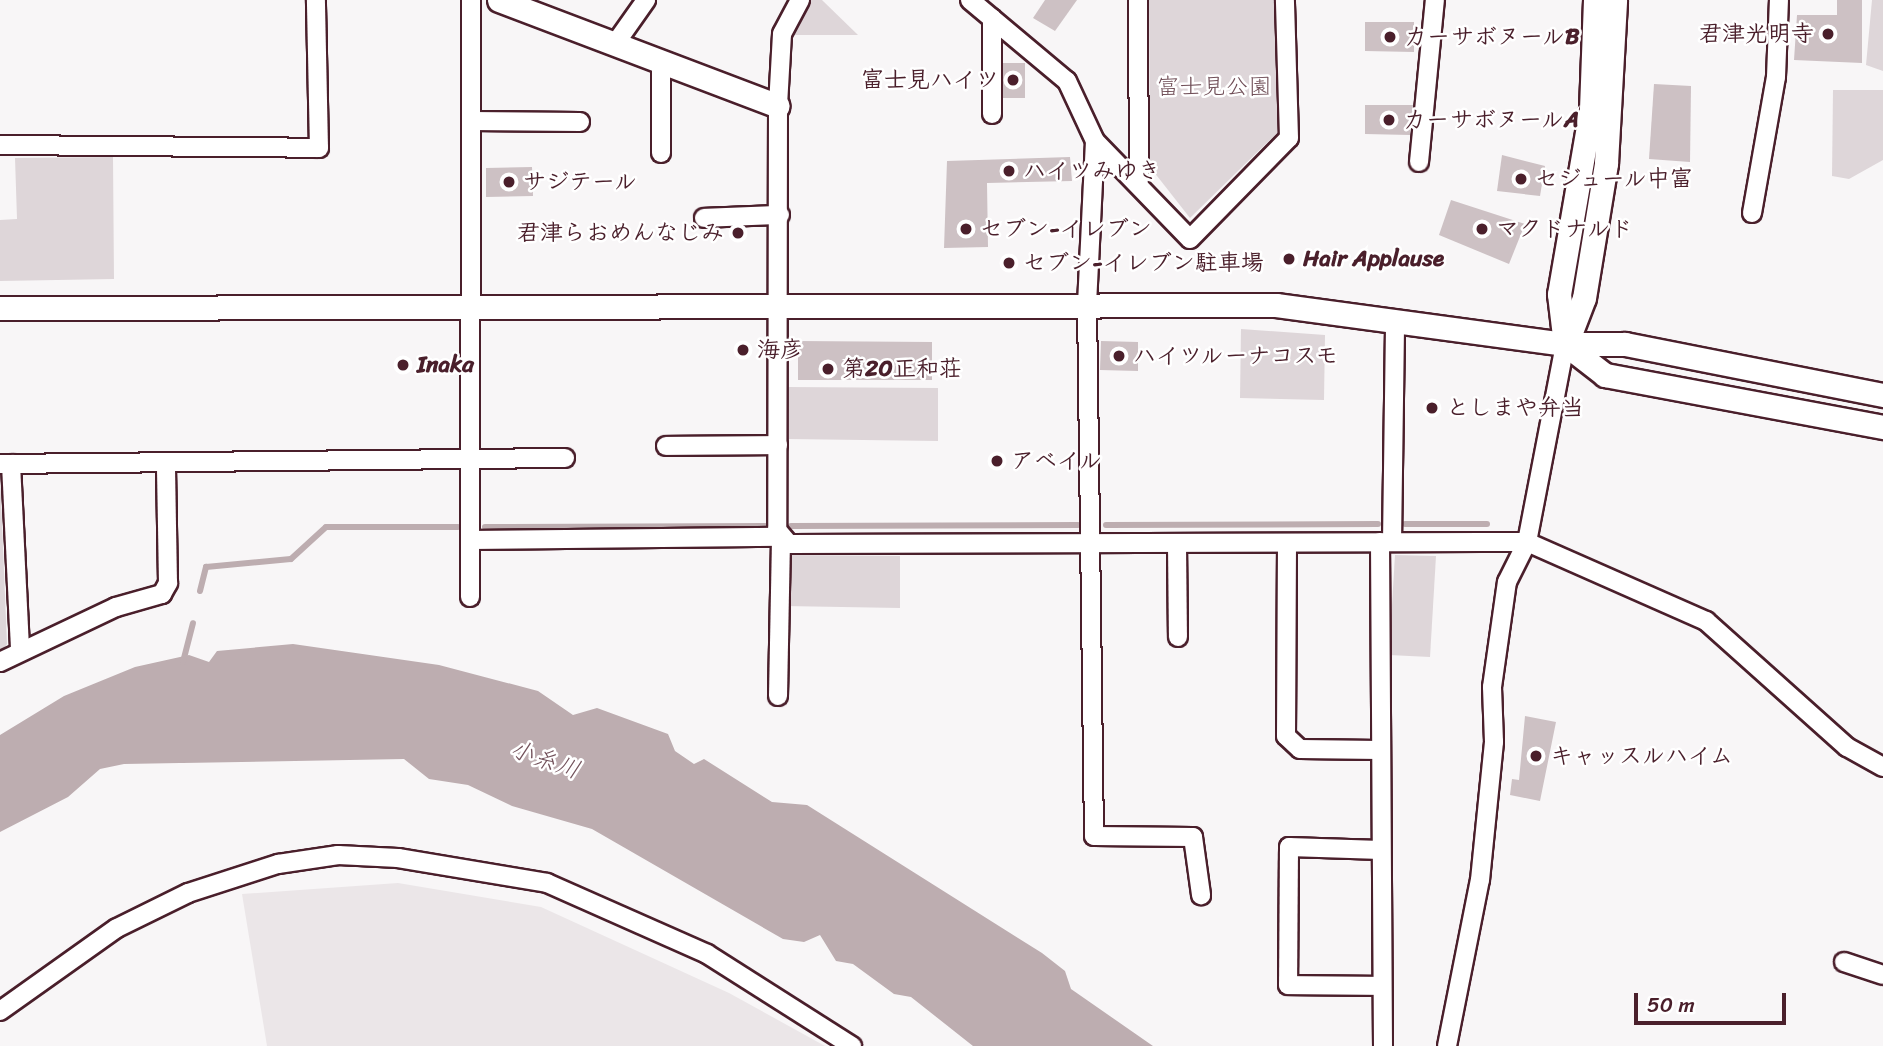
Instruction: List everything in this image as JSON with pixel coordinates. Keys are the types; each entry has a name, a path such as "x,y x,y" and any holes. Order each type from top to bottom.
{"street":[{"path":"0,145 319,148 316,0"},
{"path":"470,597 471,0"},
{"path":"499,0 778,106"},
{"path":"615,44 646,0"},
{"path":"778,696 781,537 778,445 778,106 782,34 800,0"},
{"path":"971,0 1067,81 1095,141 1139,180 1191,239 1289,138 1285,0"},
{"path":"1138,0 1139,180"},
{"path":"1419,162 1435,0"},
{"path":"1595,0 1591,109 1559,294 1566,344 1605,375 1883,427"},
{"path":"1447,1046 1480,880 1492,687 1507,582 1527,542 1566,344 1584,298 1606,163 1615,0"},
{"path":"1752,214 1776,77 1779,0"},
{"path":"992,18 992,114"},
{"path":"661,61 661,152"},
{"path":"471,121 580,122"},
{"path":"1095,141 1087,303 1093,545 1094,836 1193,837 1201,895"},
{"path":"704,218 780,215"},
{"path":"0,308 1087,303 1276,305 1566,344 1625,344 1883,395"},
{"path":"1383,1046 1380,750 1395,322"},
{"path":"666,446 778,445"},
{"path":"20,650 6,464 166,465 565,458"},
{"path":"0,662 20,650 162,594 168,583 166,465"},
{"path":"471,540 781,537 789,544 1093,545 1527,542 1706,621 1847,747 1883,767"},
{"path":"1177,545 1178,637"},
{"path":"1287,545 1286,736 1300,750 1380,750"},
{"path":"1381,850 1289,847 1288,985 1382,986"},
{"path":"0,1012 117,928 188,892 278,864 338,855 410,859 547,883 706,954 852,1046"},
{"path":"1844,962 1883,975"}],"shaded area":[{"path":"398,883 541,907 729,993 825,1046 267,1046 242,894"}],"green space":[{"path":"808,0 822,0 858,35 791,35"},
{"name":"富士見公園","path":"1149,0 1278,0 1279,131 1190,218 1150,167"},
{"path":"1872,0 1883,0 1883,71 1866,65"},
{"path":"1833,90 1883,90 1883,160 1849,179 1832,176"},
{"path":"113,157 114,279 0,281 0,220 17,219 15,158"},
{"path":"1241,329 1325,335 1324,400 1240,398"},
{"path":"788,387 938,388 938,441 788,439"},
{"path":"0,474 7,644 0,654"},
{"path":"787,555 900,556 900,608 784,606"},
{"path":"1395,555 1436,556 1430,657 1389,655"}],"water":[{"name":"小糸川","path":"293,644 439,665 538,691 573,715 597,708 668,734 675,751 694,764 704,759 772,802 807,805 1042,953 1065,971 1071,989 1153,1046 973,1046 911,997 894,994 853,964 836,961 820,935 804,942 783,939 592,829 512,806 468,785 429,779 404,759 124,764 100,769 68,797 0,832 0,735 64,696 135,667 189,655 209,662 217,651"}],"building":[{"path":"1045,0 1077,0 1055,31 1033,18"},
{"name":"君津光明寺","path":"1837,0 1862,0 1862,63 1794,60 1797,15 1837,15"},
{"name":"カーサボヌールB","path":"1365,22 1414,22 1414,52 1365,51"},
{"name":"富士見ハイツ","path":"1003,63 1025,63 1025,98 1003,98"},
{"path":"1654,84 1691,86 1690,162 1649,159"},
{"name":"カーサボヌールA","path":"1365,105 1413,105 1410,135 1365,134"},
{"name":"セジュール中富","path":"1502,155 1545,166 1540,196 1497,191"},
{"path":"1070,157 1072,181 987,183 988,247 944,248 947,161"},
{"name":"サジテール","path":"532,167 533,196 486,197 486,168"},
{"name":"マクドナルド","path":"1451,200 1525,224 1509,264 1439,235"},
{"path":"798,341 932,342 932,380 798,380"},
{"name":"ハイツルーナコスモ","path":"1101,341 1138,342 1138,371 1100,370"},
{"name":"キャッスルハイム","path":"1525,716 1556,722 1540,801 1510,795 1512,779 1519,780"}],"waterway":[{"path":"1106,525 1378,524"},
{"path":"1405,524 1487,524"},
{"path":"791,526 1078,525"},
{"path":"485,527 765,526"},
{"path":"200,591 206,567 291,559 326,527 458,527"},
{"path":"183,662 193,623"}],"place":[{"name":"君津光明寺","path":"1828,34"},
{"name":"カーサボヌールB","path":"1390,37"},
{"name":"富士見ハイツ","path":"1013,80"},
{"name":"カーサボヌールA","path":"1389,120"},
{"name":"ハイツみゆき","path":"1009,171"},
{"name":"セジュール中富","path":"1521,179"},
{"name":"サジテール","path":"509,182"},
{"name":"セブン-イレブン","path":"966,229"},
{"name":"マクドナルド","path":"1482,229"},
{"name":"君津らおめんなじみ","path":"738,233"},
{"name":"Hair Applause","path":"1289,259"},
{"name":"セブン-イレブン駐車場","path":"1009,263"},
{"name":"海彦","path":"743,350"},
{"name":"ハイツルーナコスモ","path":"1119,356"},
{"name":"Inaka","path":"403,365"},
{"name":"第20正和荘","path":"828,369"},
{"name":"としまや弁当","path":"1432,408"},
{"name":"アベイル","path":"997,461"},
{"name":"キャッスルハイム","path":"1536,756"}]}
